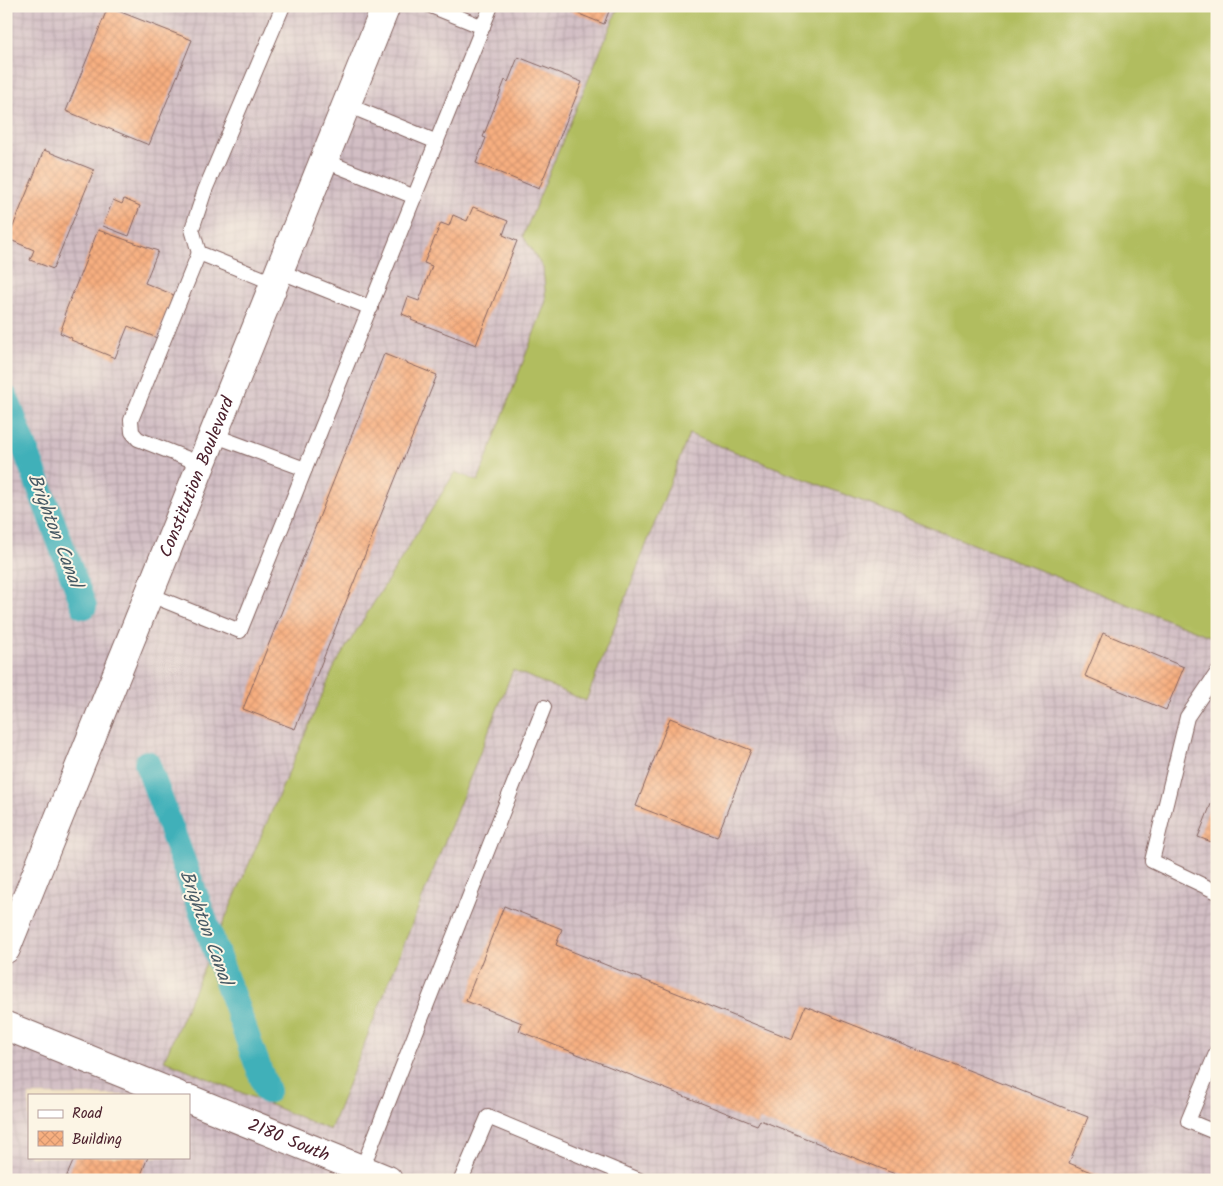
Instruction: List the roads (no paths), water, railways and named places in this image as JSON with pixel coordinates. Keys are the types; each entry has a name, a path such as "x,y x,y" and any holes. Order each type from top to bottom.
{"street":[{"name":"Constitution Boulevard","path":"6,949 386,6"},
{"path":"6,1026 176,1094"},
{"name":"2180 South","path":"190,1099 388,1180"}],"lane":[{"path":"201,464 138,439 132,432 131,420 199,253 192,229 205,190 283,6"},
{"path":"431,6 483,27"},
{"path":"148,594 240,631 491,6"},
{"path":"347,105 437,142"},
{"path":"325,161 415,196"},
{"path":"199,253 370,308"},
{"path":"213,435 305,469"},
{"path":"1217,673 1187,717 1152,861 1217,892"},
{"path":"362,1169 544,707"},
{"path":"1217,1051 1188,1121 1217,1133"},
{"path":"461,1180 488,1117 639,1180"}],"waterway":[{"name":"Brighton Canal","path":"6,398 84,606"},
{"name":"Brighton Canal","path":"147,763 267,1091"}]}
